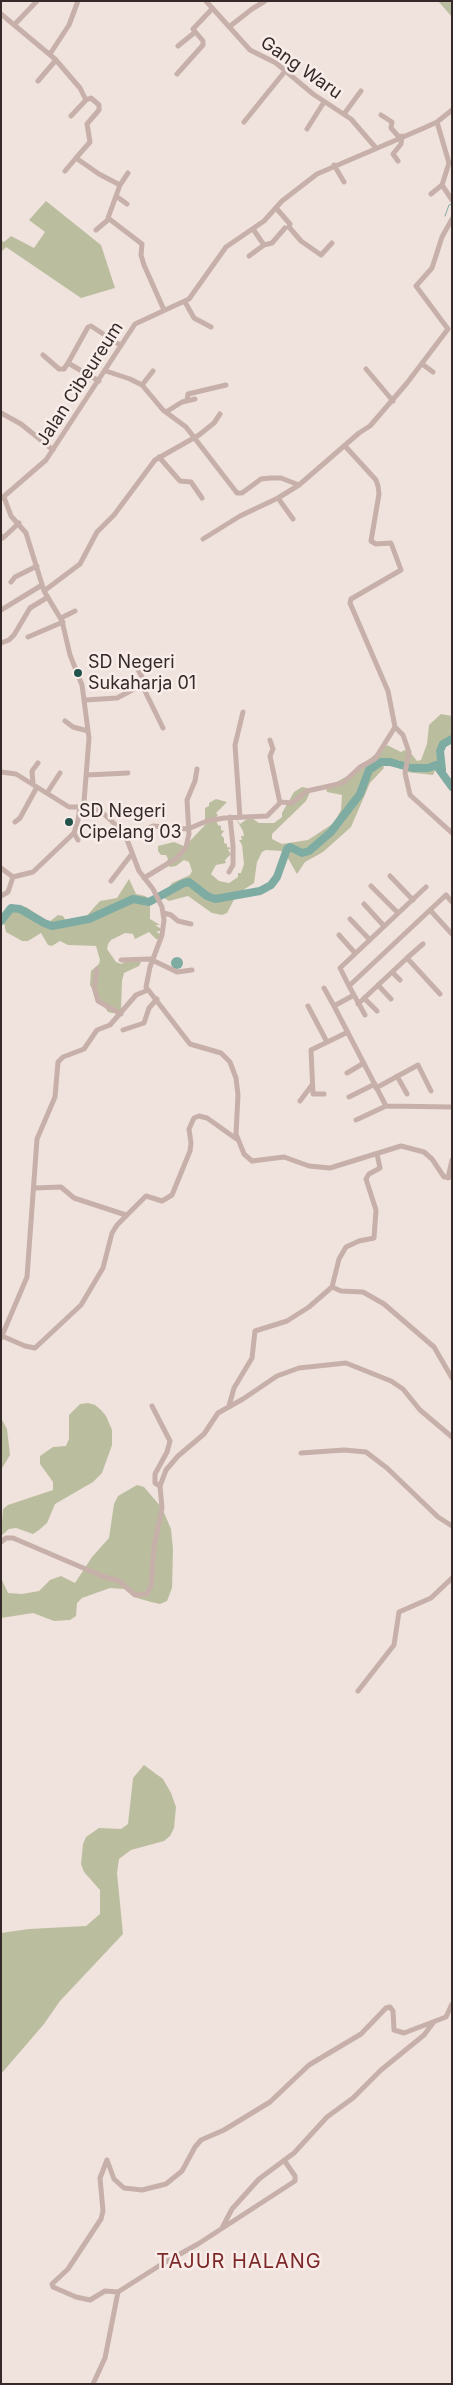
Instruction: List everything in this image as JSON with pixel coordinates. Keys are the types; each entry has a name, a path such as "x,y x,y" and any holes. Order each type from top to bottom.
{"street":[{"path":"14,25 37,1"},
{"path":"50,54 69,25 78,1"},
{"name":"Gang Waru","path":"206,1 250,50 270,59 324,102 344,114 360,127 376,148"},
{"path":"229,26 252,8 265,1"},
{"path":"177,74 204,44 193,28 212,9"},
{"path":"1,14 56,60 80,88 86,100"},
{"path":"178,46 194,32"},
{"path":"38,81 56,60"},
{"path":"244,122 286,70"},
{"path":"344,114 361,90"},
{"path":"65,171 90,142 87,124 99,108 98,104 92,98 86,100 71,116"},
{"path":"307,129 324,102"},
{"name":"Jalan Cibeureum","path":"3,498 46,460 99,382 120,345 135,324 185,302 191,297 226,248 253,230 298,188 317,174 437,122 452,110"},
{"path":"381,115 392,122 391,128 400,137 401,144 393,154 398,161"},
{"path":"431,194 442,185 449,163 437,122"},
{"path":"76,158 99,174 120,185"},
{"path":"334,165 344,182"},
{"path":"96,230 109,219 108,216 120,185 128,173"},
{"path":"442,185 452,200"},
{"path":"116,196 126,204"},
{"path":"276,208 301,241 321,256 332,243"},
{"path":"109,219 142,245 141,253 144,265 164,310"},
{"path":"452,220 442,237 432,268 416,286 449,330 452,337"},
{"path":"249,256 264,245 272,243 285,228"},
{"path":"253,230 264,245"},
{"path":"185,302 194,318 211,327"},
{"path":"43,355 59,369 64,369 89,326 120,345"},
{"path":"203,538 240,516 299,486 370,426 393,401 449,330"},
{"path":"68,363 99,382"},
{"path":"422,364 433,372"},
{"path":"366,369 393,401"},
{"path":"106,370 130,378 142,385 166,412 181,422 238,494 258,481 270,478 281,478 299,486"},
{"path":"142,385 153,371"},
{"path":"187,400 188,394 226,385"},
{"path":"166,412 187,400 195,399"},
{"path":"1,413 21,424 53,450"},
{"path":"44,591 80,564 97,532 114,515 150,465 159,457 193,438 213,424 220,414"},
{"path":"345,446 376,480 378,486 379,494 371,541 376,544 391,543 401,570 351,599 350,603 388,691 395,727 403,736 410,752 405,773 411,798 452,833"},
{"path":"159,457 180,481 191,482 202,498"},
{"path":"3,498 8,510 26,533 44,591 62,620 68,649 82,685 88,731 84,802 80,807 74,833 62,847 53,852 34,872 13,877"},
{"path":"278,498 293,519"},
{"path":"2,536 3,538 19,523"},
{"path":"11,582 15,577 37,566"},
{"path":"1,610 42,585"},
{"path":"1,643 14,636 30,608 48,598"},
{"path":"28,637 62,620 75,611"},
{"path":"133,660 143,679 142,685 163,728"},
{"path":"85,700 118,698 142,685"},
{"path":"240,817 235,745 243,712"},
{"path":"65,721 73,727 88,731"},
{"path":"280,802 292,803 307,791 343,782 375,759 395,727"},
{"path":"270,740 272,747 270,756 280,802"},
{"path":"15,822 20,818 35,786 32,771 38,763"},
{"path":"144,878 177,858 188,842 187,800 195,781 197,768"},
{"path":"1,772 12,772 66,806 80,807"},
{"path":"47,794 60,773"},
{"path":"87,775 128,773"},
{"path":"84,802 110,818 126,837 131,855 161,903 164,913 162,935 146,980 148,990 190,1044 221,1053 230,1062 236,1082 236,1127 238,1140 244,1154 252,1160 284,1158 319,1168 336,1167 401,1146 419,1149 428,1154 443,1176 450,1178 452,1160"},
{"path":"126,837 153,826 188,829 207,821 230,817 267,816 280,802"},
{"path":"229,872 233,865 230,817"},
{"path":"74,833 78,840"},
{"path":"111,881 131,855"},
{"path":"1,868 13,877"},
{"path":"390,876 413,900"},
{"path":"1,896 8,892 13,877"},
{"path":"371,886 398,914"},
{"path":"365,1015 340,968 426,887"},
{"path":"349,986 446,896 452,902"},
{"path":"364,904 384,926"},
{"path":"430,910 452,934"},
{"path":"164,913 172,915 178,921 192,924"},
{"path":"350,919 370,940"},
{"path":"339,935 355,953"},
{"path":"358,1004 423,944"},
{"path":"407,958 440,994"},
{"path":"121,960 152,960 177,972 192,970"},
{"path":"97,969 94,987 97,1000 121,1014"},
{"path":"392,972 400,980"},
{"path":"378,985 391,999"},
{"path":"324,988 386,1106"},
{"path":"148,990 136,995 110,1025 96,1030 84,1048 63,1057 58,1062 55,1097 37,1139 28,1277 2,1337 28,1348 35,1348 84,1301 89,1289 103,1268 112,1233 126,1215 146,1196 162,1201 172,1195 190,1151 189,1128 195,1117 203,1116 212,1120 238,1140"},
{"path":"334,1006 354,995"},
{"path":"364,998 377,1012"},
{"path":"123,1030 144,1023 149,1008 157,1000"},
{"path":"308,1006 327,1042"},
{"path":"324,1094 313,1094 312,1050 348,1032"},
{"path":"346,1073 364,1064"},
{"path":"349,1097 418,1065 431,1091"},
{"path":"397,1076 406,1094"},
{"path":"300,1102 313,1085"},
{"path":"356,1120 386,1106 452,1108"},
{"path":"229,1406 237,1383 252,1358 255,1331 287,1321 308,1307 332,1286 339,1258 346,1247 355,1242 375,1237 376,1210 366,1179 369,1174 380,1168 377,1154"},
{"path":"34,1188 61,1187 74,1198 126,1215"},
{"path":"332,1286 346,1292 363,1292 378,1299 430,1342 438,1352 452,1378"},
{"path":"1,1542 6,1538 13,1538 102,1576 119,1581 135,1595 143,1596 151,1586 154,1547 162,1508 160,1486 164,1474 173,1462 204,1434 218,1413 287,1371 320,1364 346,1363 395,1384 420,1410 452,1437"},
{"path":"152,1406 170,1441 167,1452 155,1474 155,1482 160,1486"},
{"path":"301,1453 344,1450 366,1452 387,1468 438,1517 452,1526"},
{"path":"358,1691 394,1645 400,1612 431,1598 452,1578"},
{"path":"221,2229 232,2209 248,2190 297,2150 327,2117 353,2098 376,2075 424,2035 433,2024 446,2017 452,2004"},
{"path":"284,2160 295,2176 295,2181 118,2292 105,2292 90,2300 76,2297 52,2286 68,2269 101,2219 103,2211 100,2178 107,2160 114,2178 124,2188 142,2190 166,2184 182,2171 199,2143 270,2102 309,2065 361,2034 386,2008 390,2007 393,2010 396,2032 409,2032 430,2022 433,2024"},
{"path":"93,2384 105,2358 118,2292"}],"green space":[{"path":"438,1 452,1 452,17"},
{"path":"46,201 101,245 115,288 81,298 6,247 1,252 1,240 4,242 11,236 34,248 45,232 29,220"},
{"path":"441,714 452,716 452,735 441,743 436,752 438,763 433,775 406,772 409,767 399,760 382,762 384,768 370,783 351,827 323,852 305,862 297,874 285,853 266,850 262,852 257,862 254,883 237,894 227,913 222,915 212,913 188,896 169,901 164,898 163,895 172,883 190,875 192,871 189,862 184,860 176,866 170,867 166,863 168,859 166,855 161,855 158,851 158,846 174,842 184,846 189,842 205,825 205,808 209,806 209,803 216,799 227,802 216,813 218,815 215,818 218,825 221,826 221,830 224,831 221,835 227,847 231,848 228,850 231,854 225,860 226,863 216,865 211,874 219,881 229,883 238,877 238,873 241,873 244,864 242,845 239,840 242,840 241,836 244,836 235,817 240,824 250,817 259,823 274,823 282,817 282,813 294,792 302,787 307,788 310,792 306,801 272,834 272,839 282,844 308,840 334,823 341,810 342,795 327,792 326,788 349,775 387,745 401,752 405,750 410,752 417,761 421,760 427,744 429,725"},
{"path":"129,879 136,894 145,896 150,900 150,919 160,925 155,925 163,930 156,932 163,935 161,940 156,939 149,932 135,939 133,934 125,933 111,940 108,944 107,949 116,962 121,964 130,959 141,962 139,966 124,973 121,1010 118,1013 112,1013 108,1012 90,985 91,971 99,964 100,960 96,946 68,945 60,941 52,946 48,945 41,933 28,941 22,941 6,932 4,923 10,909 20,907 26,907 49,922 58,915 63,916 66,921 83,920 100,901 117,898"},
{"path":"88,1403 95,1405 101,1410 112,1430 112,1445 102,1473 93,1482 55,1504 47,1523 33,1534 16,1528 9,1529 1,1536 3,1509 8,1505 53,1490 53,1482 40,1464 40,1456 53,1447 66,1446 69,1439 69,1415 80,1404"},
{"path":"1,1418 7,1429 10,1455 1,1470"},
{"path":"137,1485 144,1487 162,1508 171,1529 173,1549 172,1588 167,1601 160,1604 151,1602 137,1598 124,1589 110,1588 82,1598 77,1603 76,1616 70,1620 54,1621 33,1613 1,1618 1,1578 8,1593 22,1594 39,1591 50,1580 61,1576 75,1583 92,1557 109,1538 114,1504 118,1496"},
{"path":"144,1765 163,1779 171,1793 176,1807 174,1828 170,1836 164,1841 131,1850 119,1859 117,1873 123,1934 60,2001 44,2024 1,2074 1,1933 29,1929 86,1926 100,1914 100,1890 84,1872 81,1864 83,1844 86,1837 99,1828 121,1829 128,1824 133,1778"}],"water":[{"path":"175,957 179,957 183,963 179,969 175,969 171,965 171,961"}],"waterway":[{"path":"445,216 449,205 452,204"},
{"path":"442,770 440,751 443,744 452,739"},
{"path":"1,921 11,908 20,909 52,926 89,919 133,899 149,902 189,882 207,896 215,899 260,891 271,885 277,877 287,849 290,847 302,853 309,851 331,832 360,794 369,770 381,762 390,762 408,767"},
{"path":"413,768 428,768 436,765 452,787"}],"place":[{"name":"SD Negeri Sukaharja 01","path":"78,673"},
{"name":"SD Negeri Cipelang 03","path":"69,822"}],"district":[{"name":"TAJUR HALANG","path":"239,2262"}]}
